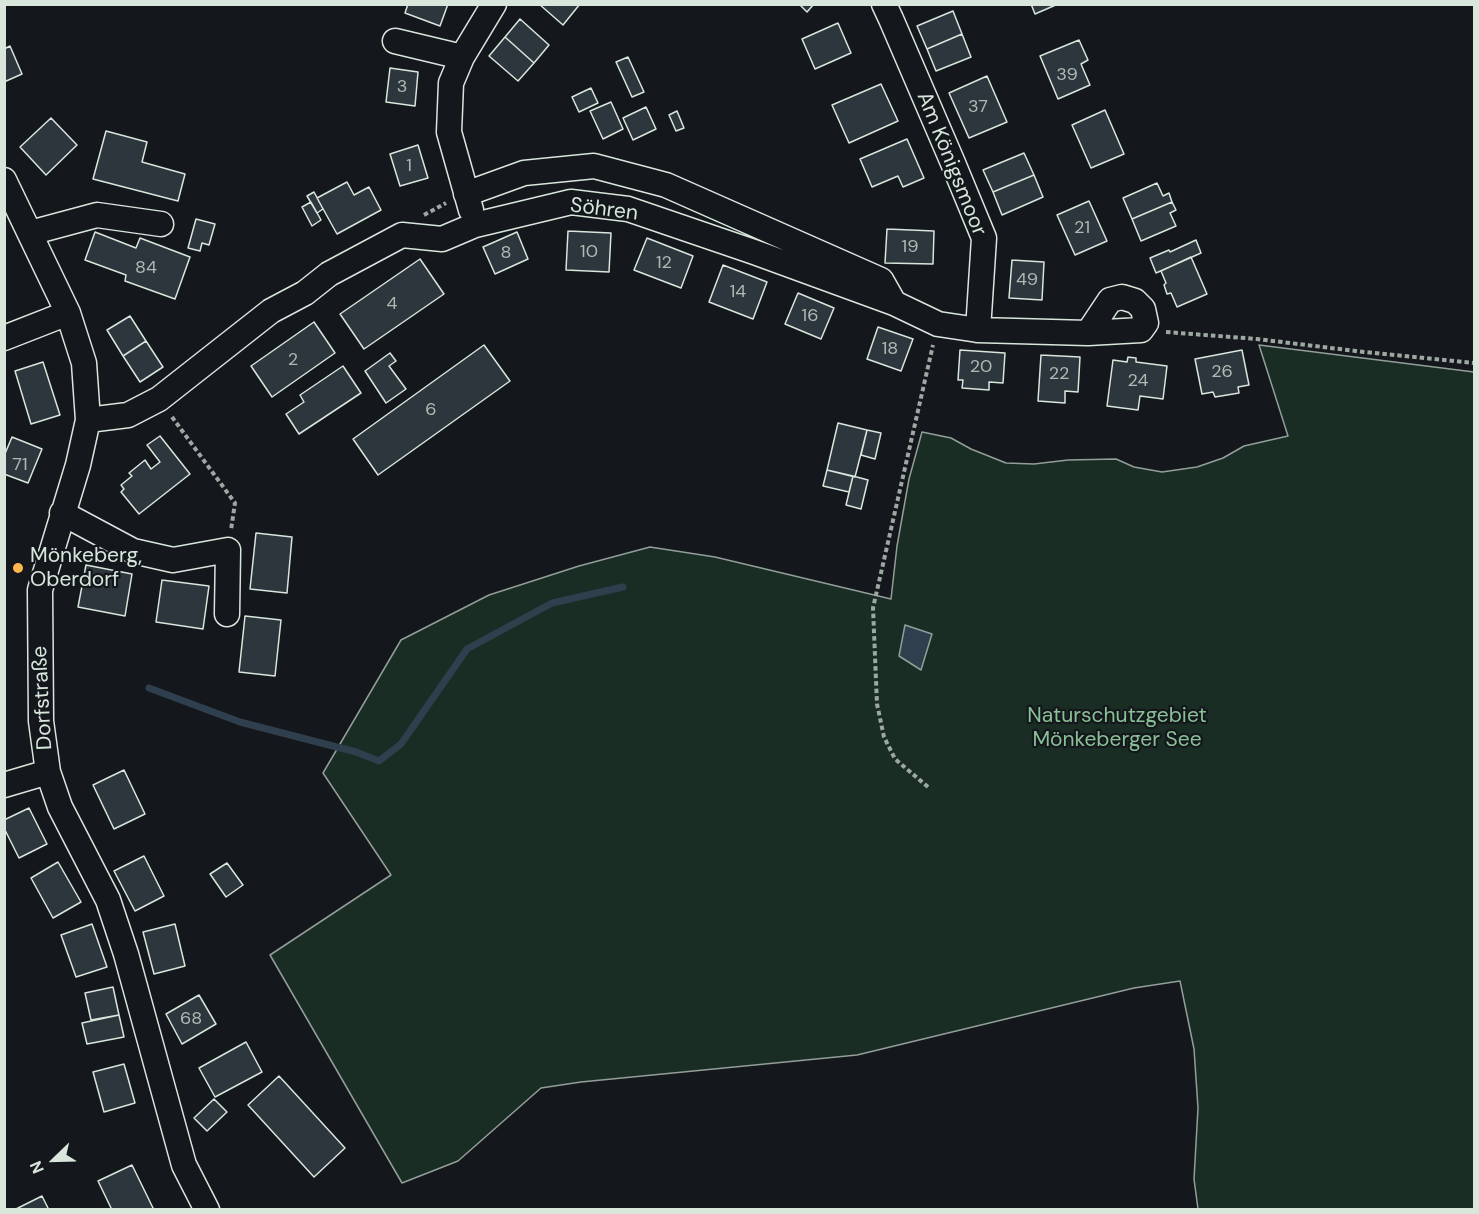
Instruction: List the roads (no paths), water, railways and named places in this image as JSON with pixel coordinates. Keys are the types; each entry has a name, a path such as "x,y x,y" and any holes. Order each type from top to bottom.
{"street":[{"path":"475,225 449,132 451,83 462,57 494,4"},
{"name":"Am Königsmoor","path":"884,4 984,238 978,330"},
{"path":"395,41 462,57"},
{"path":"466,194 524,173 594,166 666,185 881,280 894,303"},
{"name":"Dorfstraße","path":"4,180 68,313 84,363 88,420 78,465 40,590 41,722 48,772 60,807 108,900 126,954 184,1165 207,1209"},
{"name":"Söhren","path":"88,420 128,415 159,399 271,311 305,293 329,274 402,235 442,239 475,225 571,202 628,209 894,303 938,324 978,330 1088,333 1141,330 1146,323 1143,309 1135,301 1122,297 1110,300 1088,333"},
{"path":"30,233 98,215 161,224"},
{"path":"4,338 68,313"},
{"path":"62,513 133,551 173,560 228,550 227,614"},
{"path":"4,785 48,772"}],"water":[{"path":"905,625 932,634 921,670 899,656"}],"waterway":[{"path":"149,688 240,722 356,752 379,761 401,744 467,649 552,603 623,587"}],"place":[{"name":"Mönkeberg, Oberdorf","path":"18,568"}],"park label":[{"name":"Naturschutzgebiet Mönkeberger See","path":"1117,728"}]}
